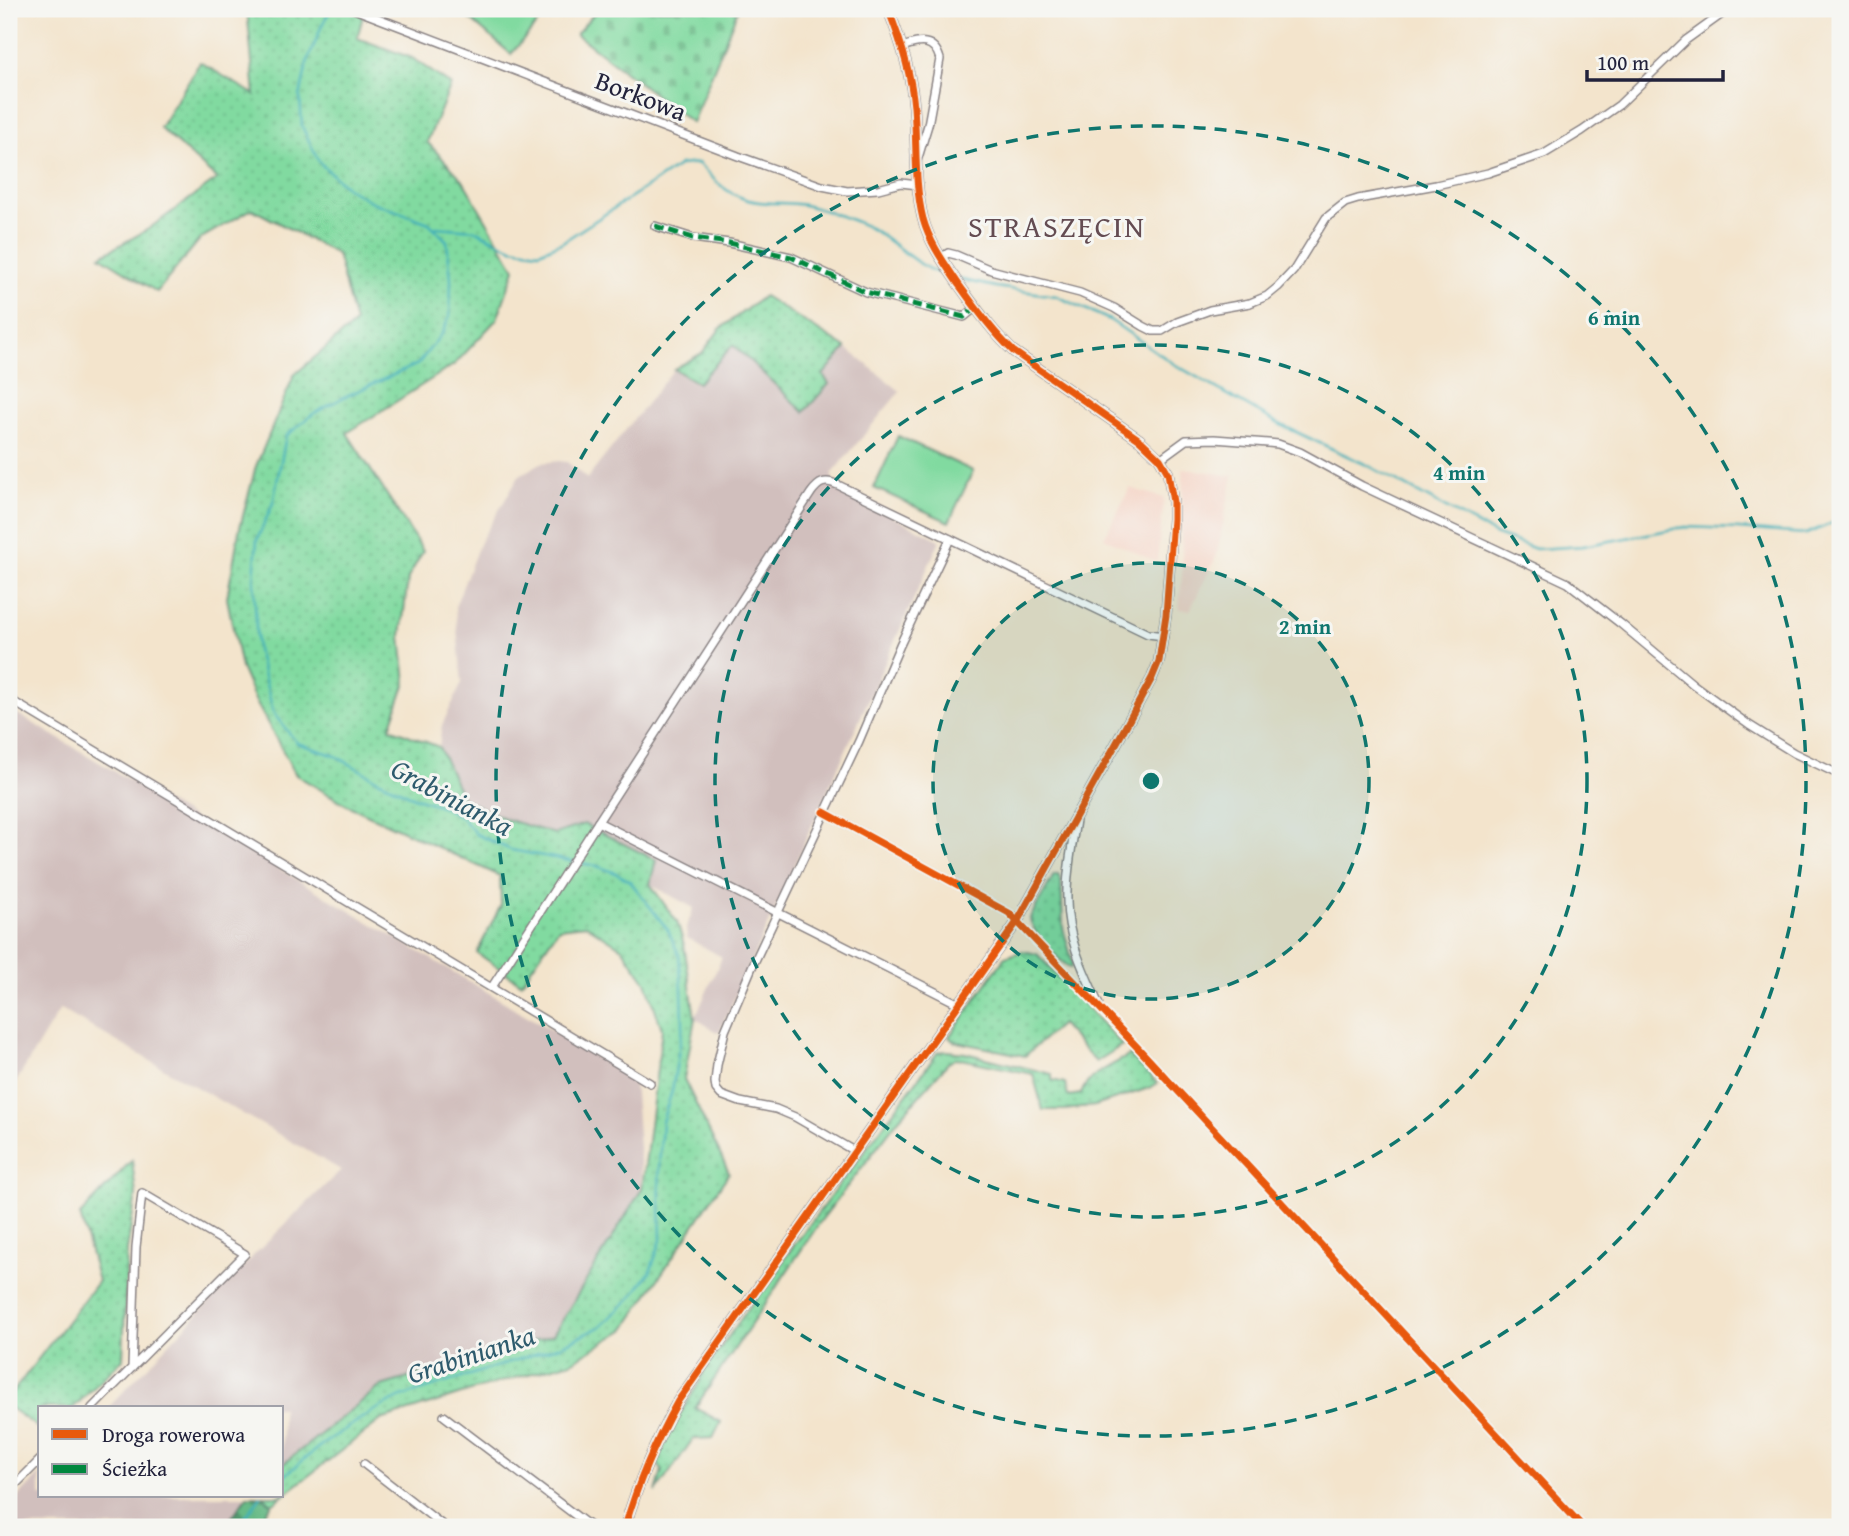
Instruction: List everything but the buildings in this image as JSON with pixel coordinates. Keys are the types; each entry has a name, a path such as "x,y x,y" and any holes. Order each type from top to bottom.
{"street":[{"path":"625,1527 650,1455 678,1401 1017,922 1152,678 1164,636 1173,502 1171,482 1160,459 1148,446 1013,351 991,329 944,262 927,230 920,206 912,90 903,47 888,9"},
{"path":"944,262 948,253 991,270 1080,293 1153,331 1162,331 1177,321 1210,310 1250,303 1267,296 1278,287 1294,270 1326,218 1345,203 1488,173 1544,154 1619,105 1686,40 1729,9"},
{"name":"Borkowa","path":"357,10 822,186 848,191 878,189 901,183 918,185"},
{"path":"903,47 928,43 937,50 940,59 928,125 917,162"},
{"path":"655,226 694,239 729,243 791,257 875,295 964,317 974,306"},
{"path":"1160,459 1186,440 1203,439 1278,444 1300,452 1353,481 1568,583 1694,685 1749,725 1794,753 1840,775"},
{"path":"492,987 817,484 831,482 1149,634 1164,636"},
{"path":"854,1151 795,1116 776,1108 728,1099 721,1095 715,1082 717,1065 725,1031 950,539"},
{"path":"9,699 650,1083"},
{"path":"824,812 1009,912 1583,1527"},
{"path":"1077,816 1068,866 1069,920 1072,940 1083,972 1103,1012"},
{"path":"597,822 959,1004"},
{"path":"94,1406 246,1255 142,1193 136,1247 132,1368"},
{"path":"444,1416 591,1527"},
{"path":"9,1491 38,1462"},
{"path":"364,1464 446,1527"}],"shaded area":[{"path":"733,344 804,412 823,375 846,348 900,391 832,474 833,487 940,540 719,1033 695,1018 722,957 687,938 686,927 694,908 649,884 584,824 555,835 505,819 462,799 439,747 442,725 462,683 455,607 480,542 520,475 541,463 559,461 567,462 587,479 674,369 698,383"},
{"path":"1183,468 1233,476 1216,557 1190,610 1179,609 1183,562"},
{"path":"1130,488 1164,498 1157,562 1104,538"},
{"path":"9,709 634,1079 642,1189 553,1335 381,1386 284,1463 284,1406 110,1406 257,1252 341,1170 60,1009 13,1087 9,1084"},
{"path":"38,1477 38,1498 246,1498 225,1527 9,1527 9,1506"}],"green space":[{"path":"247,9 365,9 357,38 412,58 451,85 427,142 462,179 515,269 497,319 455,364 347,433 423,551 408,578 401,636 406,682 390,728 439,747 463,799 505,819 555,834 584,824 656,860 650,884 677,922 684,945 695,1018 684,1079 729,1173 624,1330 571,1362 381,1420 284,1495 284,1463 381,1386 553,1335 642,1189 662,1029 646,982 622,948 586,925 559,928 521,983 477,953 501,905 500,876 347,805 296,775 256,702 241,668 227,598 239,531 256,466 294,375 355,323 337,254 252,209 200,239 157,292 100,256 147,230 217,179 160,128 200,62 255,95"},
{"path":"458,9 550,9 511,54"},
{"path":"598,9 738,9 692,123 576,34"},
{"path":"764,296 846,348 823,375 829,384 804,412 733,345 698,383 674,369 702,353 720,329"},
{"path":"898,436 973,471 949,522 874,488"},
{"path":"1054,875 1058,875 1061,880 1063,928 1073,964 1071,968 1046,946 1030,918"},
{"path":"1023,951 1037,954 1122,1045 1096,1062 1061,1024 1025,1056 953,1041 949,1037 1005,957"},
{"path":"947,1051 1052,1074 1052,1080 1065,1083 1068,1096 1081,1094 1095,1076 1130,1055 1157,1083 1095,1106 1043,1110 1033,1074 956,1058 947,1064 899,1119 820,1222 695,1408 721,1422 713,1438 693,1439 656,1492 662,1470 656,1462 657,1458 701,1380 699,1378 938,1052"},
{"path":"132,1160 136,1195 127,1250 123,1359 75,1406 38,1406 38,1428 9,1407 9,1397 98,1281 80,1215"},
{"path":"246,1498 265,1498 272,1504 257,1527 225,1527"},
{"path":"265,1498 280,1498 272,1504"}],"waterway":[{"name":"Grabinianka","path":"284,1476 320,1446 371,1412 401,1397 560,1346 600,1327 630,1299 650,1272 661,1240 659,1168 662,1122 672,1091 683,1025 679,955 668,930 630,881 597,866 511,850 476,834 461,817 441,806 416,798 376,779 336,756 297,743 274,714 257,650 254,578 257,540 273,503 286,436 313,414 344,397 418,364 443,332 450,315 451,279 447,241 429,223 372,202 346,187 319,162 302,126 300,97 307,63 331,9"},
{"path":"436,227 474,230 512,248 539,252 561,243 680,165 698,163 734,194 748,200 804,205 852,220 877,232 926,267 948,276"},
{"path":"958,279 1056,296 1110,320 1174,364 1279,424 1369,466 1494,534 1536,549 1583,546 1685,527 1806,534 1840,520"},
{"name":"Grabinianka","path":"238,1527 260,1498"}],"marked path":[{"path":"655,226 693,238 791,257 866,292 964,317 975,308"}],"cycle path":[{"path":"625,1527 648,1462 678,1401 1017,922 1159,661 1166,615 1173,519 1168,473 1160,459 1140,440 1013,351 978,311 938,254 926,228 920,205 911,81 888,9"},
{"path":"824,812 1009,913 1583,1527"}],"district":[{"name":"STRASZĘCIN","path":"1057,227"}]}
